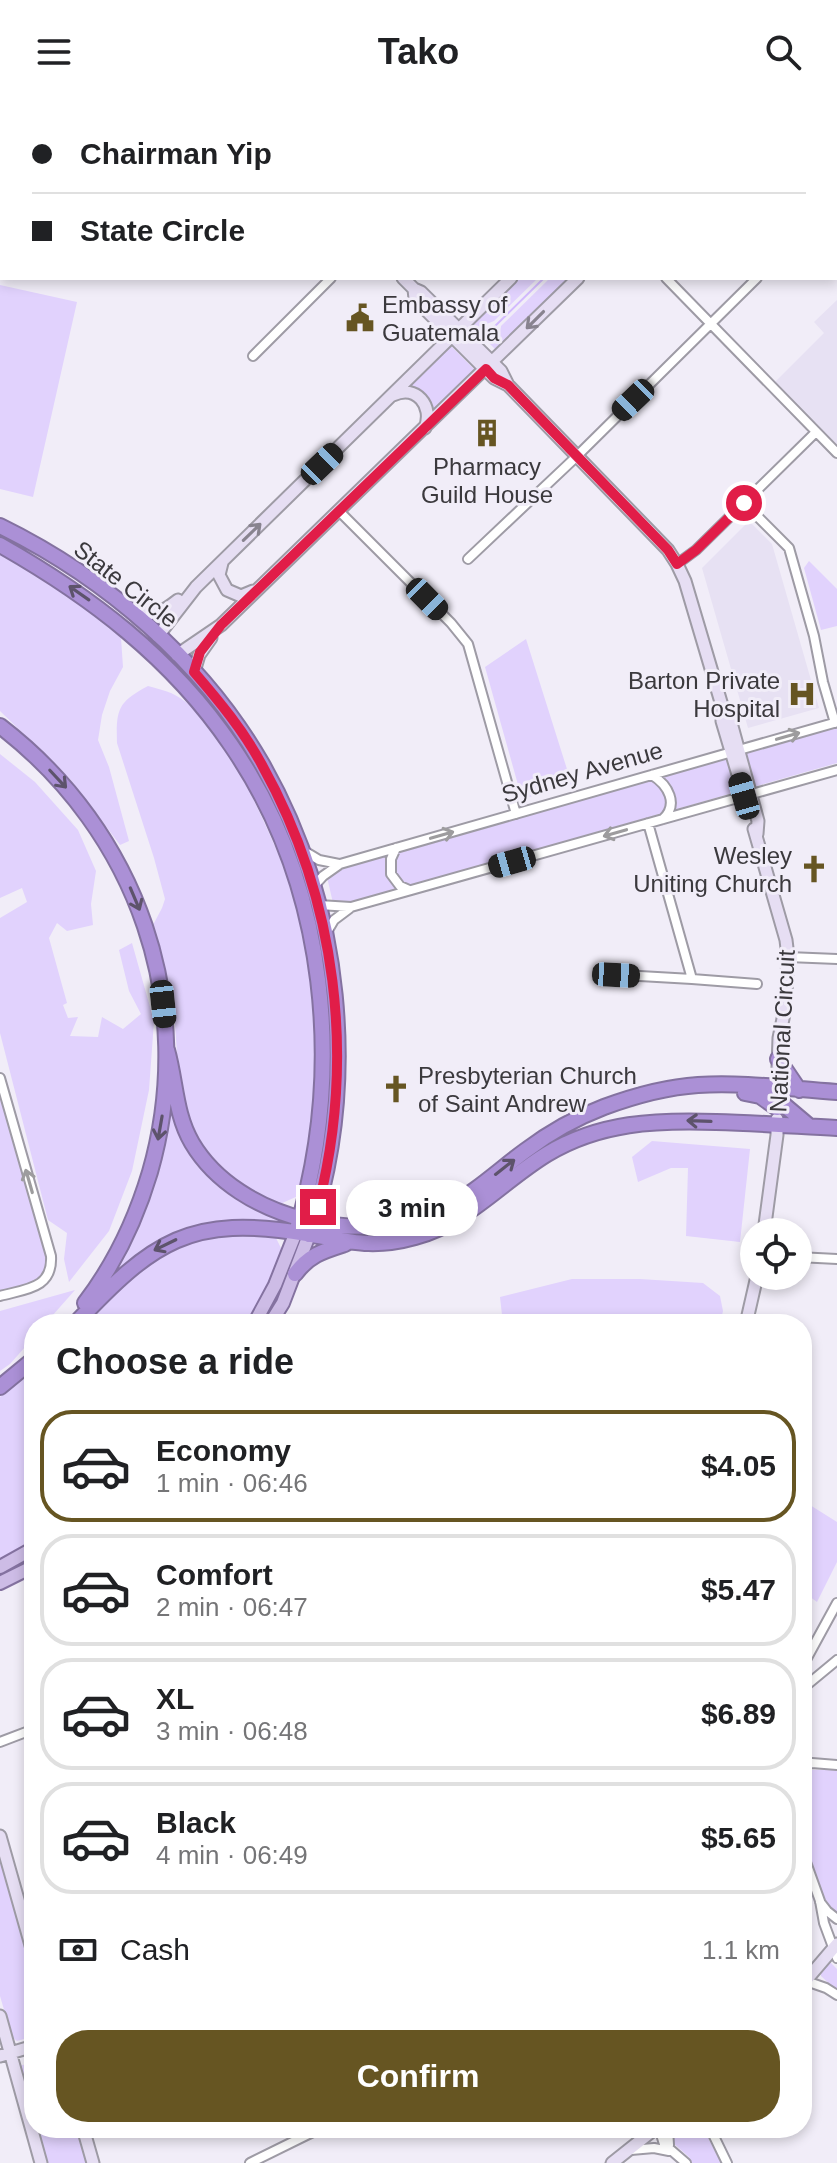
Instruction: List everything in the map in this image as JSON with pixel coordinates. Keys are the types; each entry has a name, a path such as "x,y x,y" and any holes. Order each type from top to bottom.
{"highway":[{"name":"State Circle","path":"0,526 64,561 128,608 158,636 194,672 231,718 257,756 276,792 300,848 319,905 333,974 325,1180 305,1226"},
{"name":"State Circle","path":"0,545 81,594 147,649 203,709 241,760 274,824 302,901 331,1043"},
{"path":"147,649 158,636"},
{"path":"163,665 177,655"},
{"path":"0,726 55,775 88,815 109,847 138,905 154,954 167,1050 181,1118 193,1145 223,1180 243,1195 305,1226 349,1243"},
{"name":"Sydney Avenue","path":"302,901 313,886"},
{"path":"302,901 319,905"},
{"path":"75,1314 116,1254 138,1207 159,1133 167,1050"},
{"path":"778,1059 799,1090"},
{"path":"85,1314 134,1265 152,1252 203,1231 397,1224 441,1210 474,1191 541,1139 605,1106 664,1090 697,1085 722,1085 777,1098 799,1090 837,1092"},
{"path":"777,1098 810,1127"},
{"name":"State Circle","path":"305,1226 311,1173 328,1109"},
{"path":"295,1274 318,1252 349,1243 392,1242 439,1230 470,1212 547,1154 603,1129 677,1120 837,1128"},
{"path":"325,1180 331,1211 350,1227"},
{"path":"0,1387 24,1368"}],"main road":[{"name":"National Circuit","path":"405,280 421,292 489,366 501,371 508,385 668,550 685,581 723,709 730,719 751,824 757,834 784,927 788,957 785,1009 779,1038 777,1125 766,1218"},
{"path":"128,608 148,614 160,613 196,587 509,280"},
{"path":"194,672 200,652 221,625 576,280"},
{"path":"389,398 403,392 418,396 428,413 424,428"},
{"path":"225,559 219,575 221,583 229,591 243,596 260,587"},
{"path":"158,636 196,587"},
{"path":"177,655 221,625"},
{"name":"State Circle","path":"276,1314 295,1274 305,1226"},
{"name":"State Circle","path":"259,1314 305,1226"},
{"path":"748,1314 754,1290"},
{"path":"0,1567 24,1554"},
{"path":"0,1583 24,1571"},
{"path":"0,1836 24,1921"},
{"path":"812,1975 836,1950"},
{"path":"0,2016 5,2051 24,2110"},
{"path":"5,2051 24,2043"},
{"path":"33,2138 41,2163"},
{"path":"86,2138 93,2163"},
{"path":"612,2163 644,2138"}],"street":[{"path":"253,356 329,280"},
{"path":"668,280 837,453"},
{"path":"468,559 755,280"},
{"path":"677,564 696,550 816,432"},
{"path":"744,503 789,548 836,723"},
{"path":"339,511 451,623 468,644 516,814"},
{"name":"Sydney Avenue","path":"313,886 340,864 836,723"},
{"path":"319,905 351,907 837,770"},
{"path":"652,775 669,790 671,807 662,819"},
{"path":"648,823 692,979"},
{"path":"300,848 319,860 340,864"},
{"path":"396,848 391,859 391,874 400,886 410,890"},
{"path":"327,938 326,932 331,924 351,907"},
{"path":"788,957 837,959"},
{"path":"605,974 757,984"},
{"path":"0,1078 51,1264 48,1275 39,1284 0,1296"},
{"path":"812,1258 837,1259"},
{"path":"812,1650 837,1603"},
{"path":"828,1622 837,1629"},
{"path":"812,1681 837,1660"},
{"path":"0,1742 24,1733"},
{"path":"812,1763 837,1765"},
{"path":"812,1879 824,1923 836,1950"},
{"path":"820,1901 837,1919"},
{"path":"812,1985 837,1995"},
{"path":"257,2162 302,2138"},
{"path":"661,2138 686,2163"},
{"path":"668,2138 674,2152"},
{"path":"715,2138 727,2163"},
{"path":"629,2150 654,2148 674,2152"}],"shaded area":[{"path":"515,280 536,280 494,321 484,325 488,337 496,337 501,326 548,280 569,280 497,351 470,324"},
{"path":"0,285 77,302 33,497 0,489"},
{"path":"837,300 837,445 775,382 824,333 814,322"},
{"path":"450,345 475,370 431,413 407,388"},
{"path":"749,521 772,544 819,708 748,728 702,568"},
{"path":"0,553 80,600 121,638 123,667 110,691 98,740 109,767 129,841 120,845 70,779 0,711"},
{"path":"809,561 837,589 837,626 821,630 804,568"},
{"path":"526,639 572,785 522,799 485,667"},
{"path":"148,686 184,700 207,723 227,750 273,842 304,929 315,994 315,1097 298,1196 280,1204 250,1191 215,1164 193,1129 179,1084 174,1009 153,925 165,899 117,743 121,708 130,697"},
{"path":"837,727 837,763 346,904 333,903 327,877 339,869"},
{"path":"0,754 35,782 78,830 96,871 91,904 93,925 67,931 57,923 49,938 67,1003 63,1005 68,1018 78,1017 70,1036 98,1037 102,1017 123,1029 141,1014 129,991 119,950 132,943 154,1021 149,1090 132,1171 109,1231 69,1282 64,1259 67,1233 48,1220 0,1033 0,918 27,902 22,888 0,898"},
{"path":"0,1078 51,1256 44,1280 0,1295"},
{"path":"169,1100 193,1153 285,1218 283,1224 237,1223 202,1227 104,1288"},
{"path":"652,1141 750,1149 743,1218 740,1218 740,1242 686,1236 688,1168 671,1168 638,1182 632,1157"},
{"path":"229,1233 276,1238 282,1250 252,1314 91,1314 124,1281 156,1257 192,1240"},
{"path":"572,1279 640,1279 703,1283 720,1296 723,1311 722,1314 502,1314 500,1297"},
{"path":"75,1290 54,1314 24,1314 24,1348 0,1371 0,1311"},
{"path":"24,1378 24,1546 0,1559 0,1397"},
{"path":"812,1506 837,1522 837,1562 817,1602 812,1598"},
{"path":"812,1770 837,1770 837,1915 826,1905 812,1864"},
{"path":"0,1859 24,1942 24,2039 17,2041 12,2037 0,1996"},
{"path":"830,1962 837,1969 837,1991 821,1976 821,1969"},
{"path":"24,2065 24,2083 19,2066"},
{"path":"40,2138 80,2138 87,2163 47,2163"},
{"path":"671,2138 708,2138 721,2163 692,2163"}],"waterway":[{"path":"486,335 542,280"}],"place":[{"name":"Embassy of Guatemala","path":"360,318"},
{"name":"Pharmacy Guild House","path":"487,433"},
{"name":"Barton Private Hospital","path":"802,694"},
{"name":"Wesley Uniting Church","path":"814,869"},
{"name":"Presbyterian Church of Saint Andrew","path":"396,1089"}],"route":[{"path":"318,1207 331,1149 337,1096 338,1043 327,938 300,848 263,766 239,728 194,672 200,652 221,625 486,369 494,378 508,385 668,550 677,564 696,550 744,503"}]}
